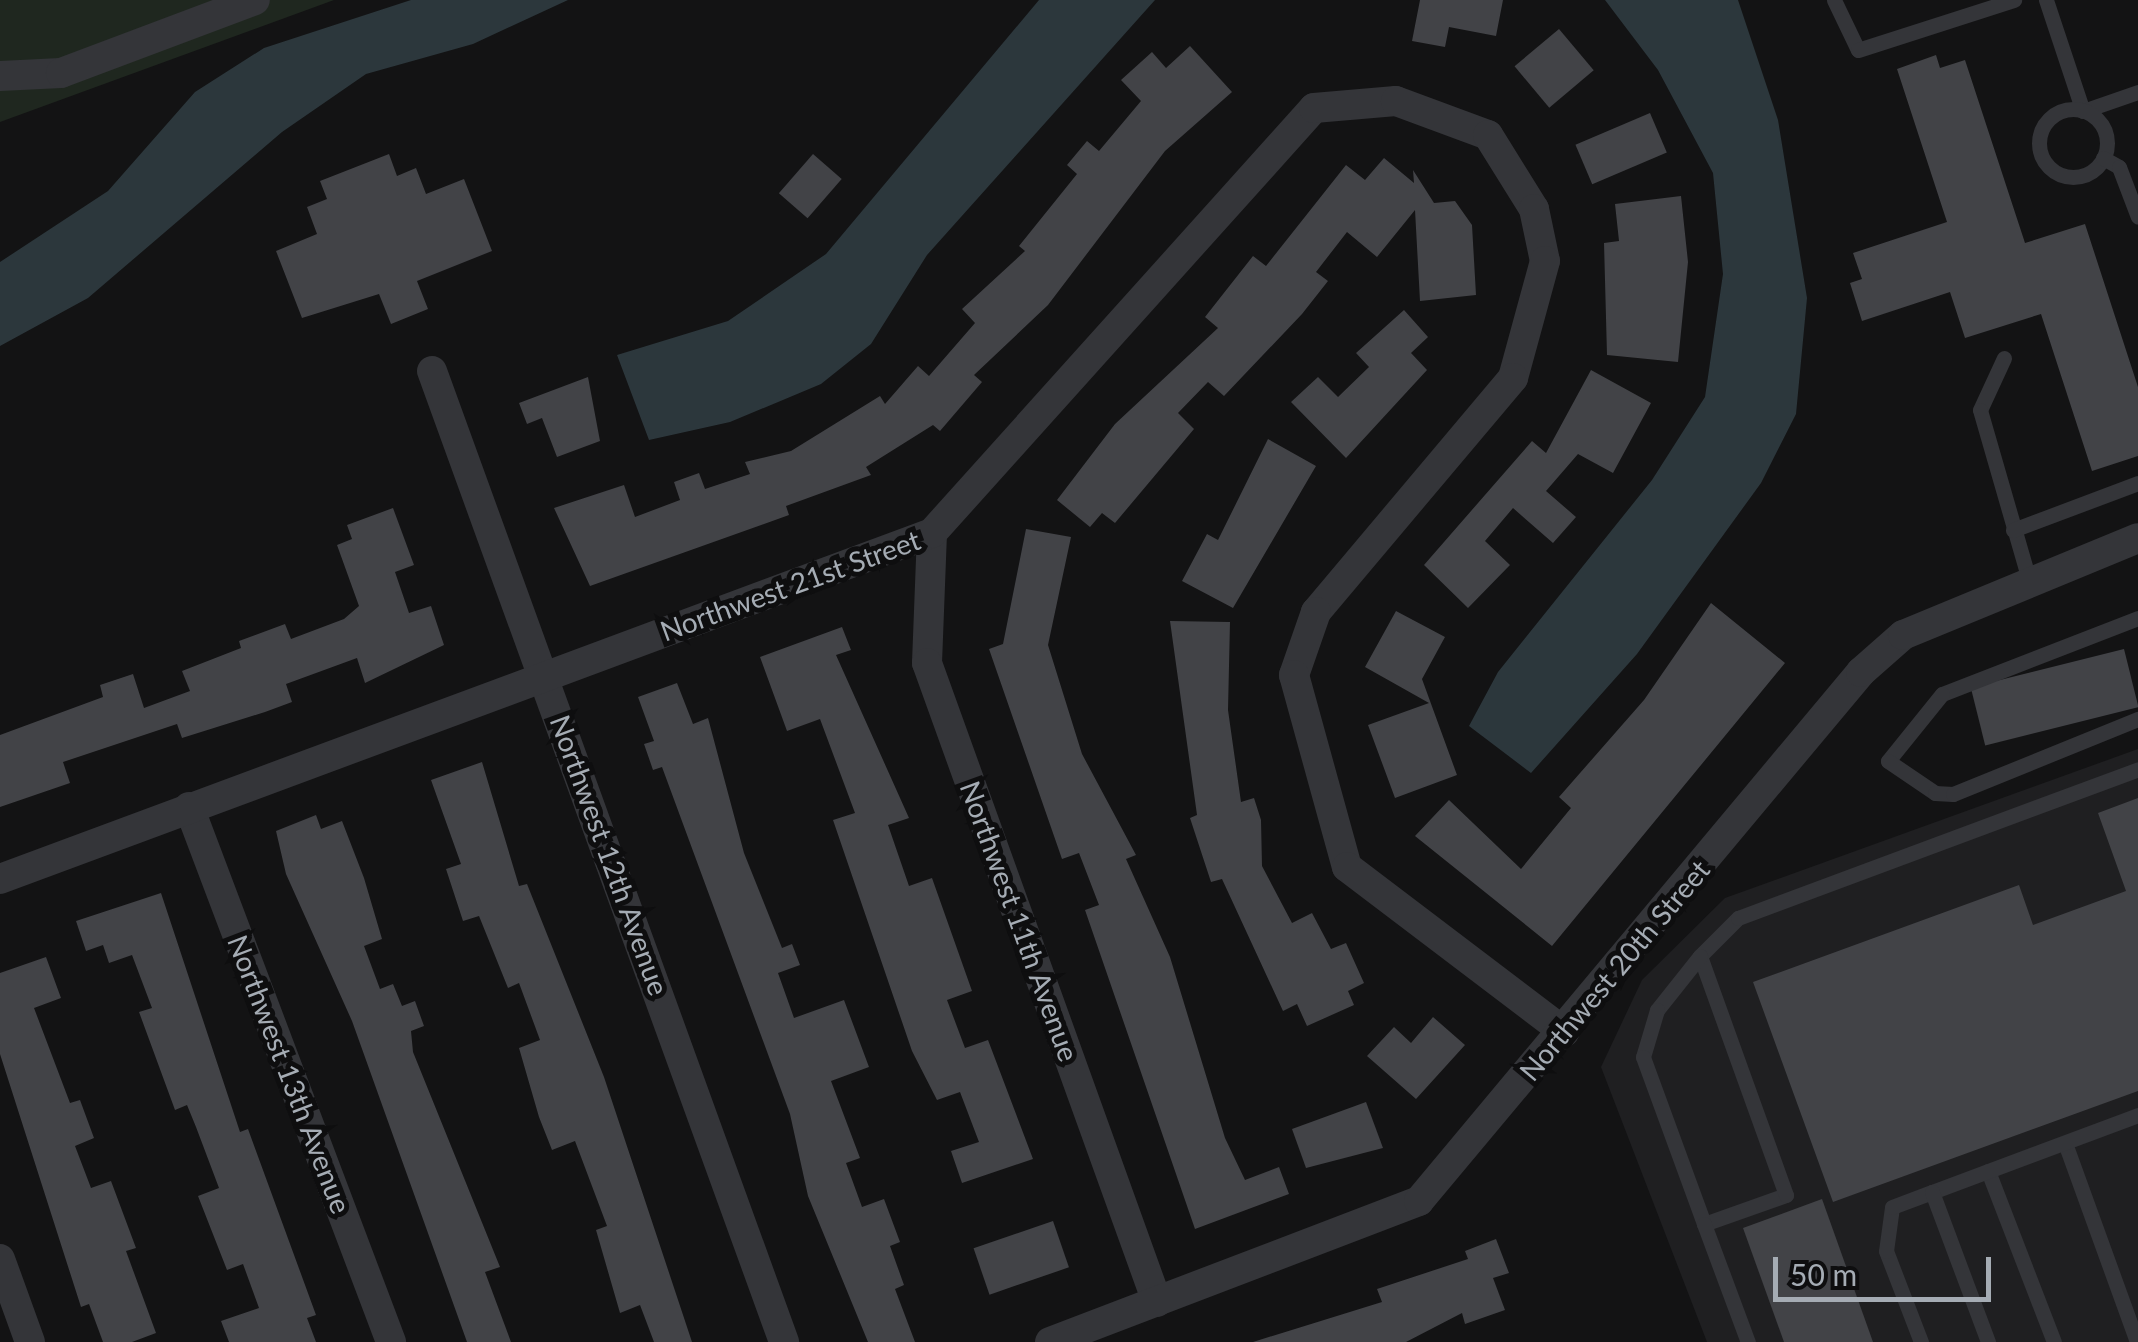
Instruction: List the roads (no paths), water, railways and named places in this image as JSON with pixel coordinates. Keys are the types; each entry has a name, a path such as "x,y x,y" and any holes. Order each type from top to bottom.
{"street":[{"path":"0,76 60,74 255,0"},
{"name":"Northwest 21st Street","path":"0,879 932,533 1314,108 1396,102 1488,135 1534,209 1545,261 1513,378 1316,612 1294,675 1347,867 1564,1032"},
{"name":"Northwest 12th Avenue","path":"432,370 546,674 784,1342"},
{"name":"Northwest 11th Avenue","path":"932,533 926,663 1157,1302"},
{"name":"Northwest 20th Street","path":"1050,1342 1419,1201 1862,672 1903,635 2028,580 2138,538"},
{"name":"Northwest 13th Avenue","path":"188,807 391,1342"},
{"path":"0,1259 30,1342"}],"lane":[{"path":"1834,0 1858,50 2014,0"},
{"path":"2046,0 2083,111 2102,124 2103,158 2088,174 2066,176 2042,156 2044,124 2062,111 2083,111 2138,92"},
{"path":"2103,158 2119,167 2138,217"},
{"path":"2004,358 1980,410 2028,580"},
{"path":"2013,530 2138,483"},
{"path":"2138,618 1942,694 1888,761 1936,793 1953,794 2138,719"},
{"path":"1748,1342 1643,1057 1657,1010 1700,956 1738,918 2138,769"},
{"path":"1700,956 1786,1194 1704,1224"},
{"path":"1921,1342 1886,1251 1892,1207 2138,1115"},
{"path":"2065,1143 2137,1342"},
{"path":"1988,1171 2054,1342"},
{"path":"1932,1192 1988,1342"}]}
